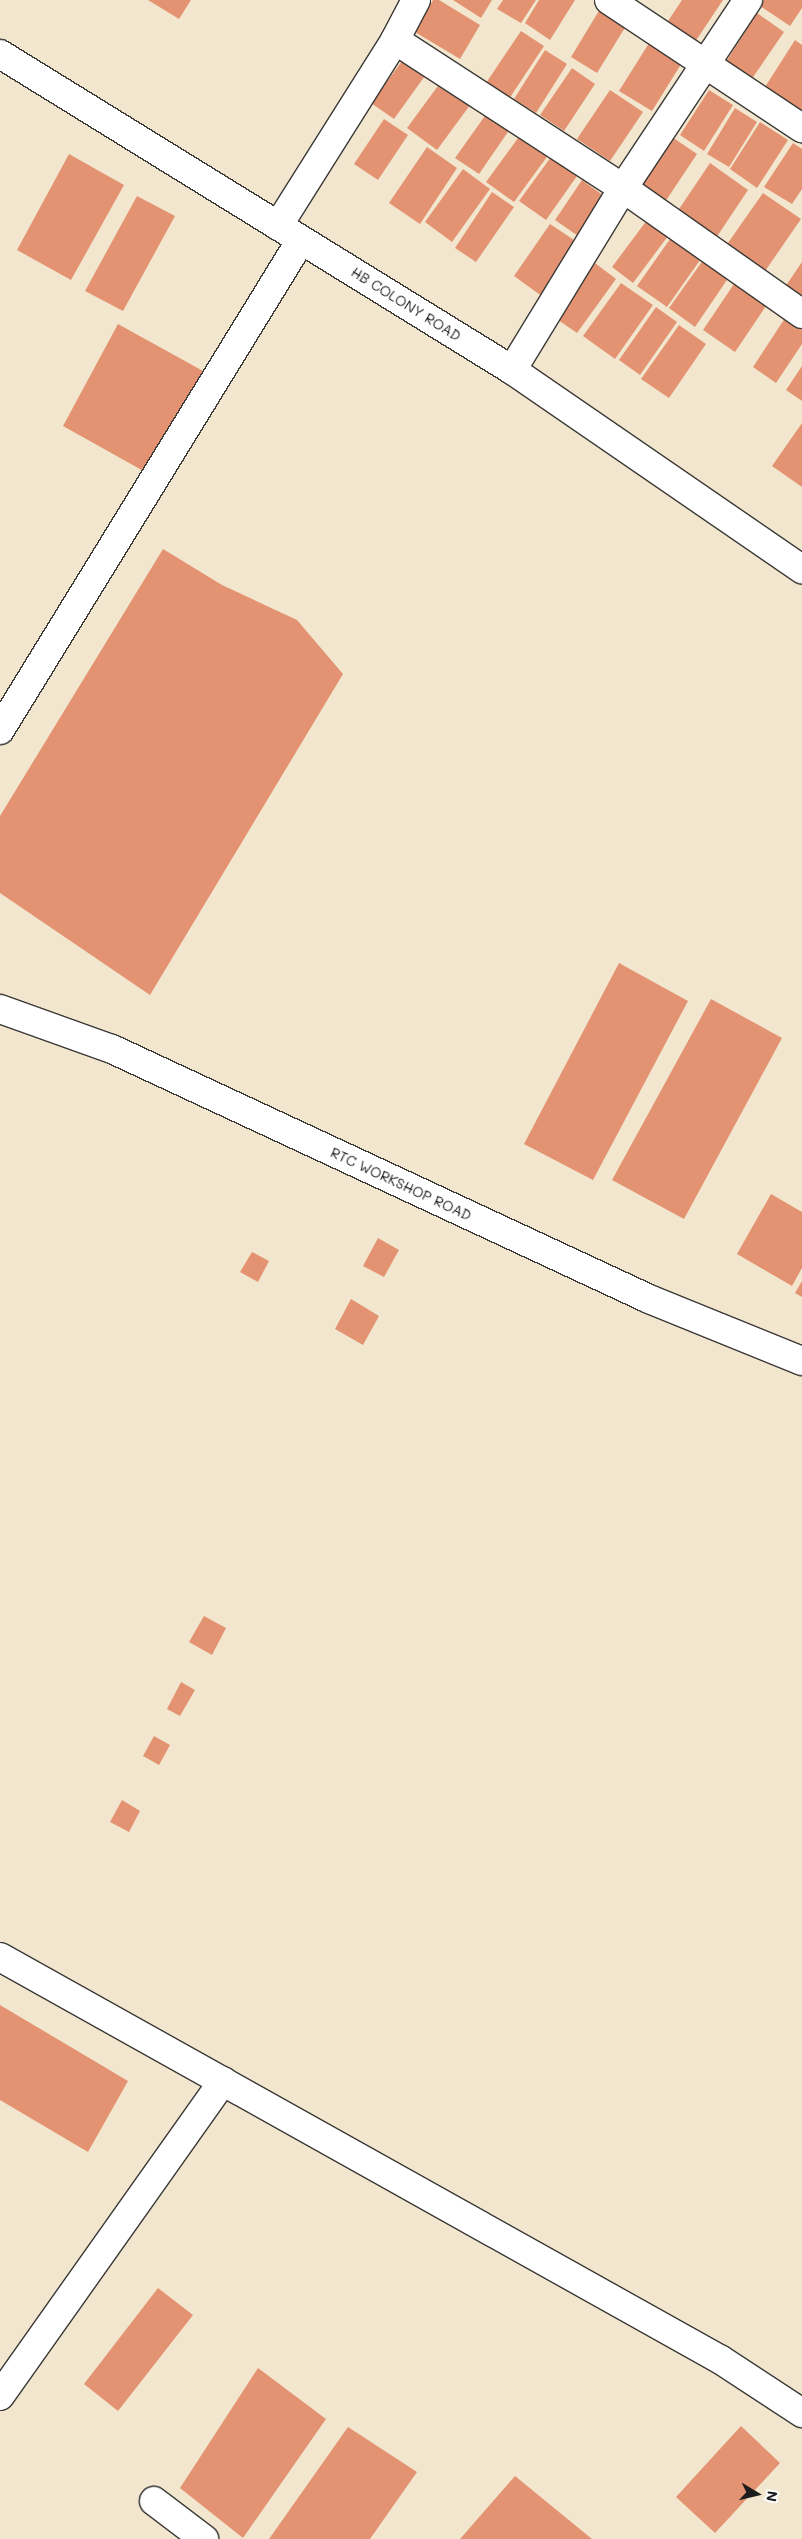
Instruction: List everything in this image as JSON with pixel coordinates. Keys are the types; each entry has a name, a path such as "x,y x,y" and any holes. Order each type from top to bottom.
{"street":[{"path":"609,0 802,128"},
{"path":"512,370 623,188 748,0"},
{"path":"278,226 395,40 406,4"},
{"path":"395,40 623,188 802,314"},
{"name":"HB COLONY ROAD","path":"0,54 512,370 802,569"},
{"path":"0,730 301,240"},
{"name":"RTC WORKSHOP ROAD","path":"0,1009 112,1049 649,1299 802,1361"},
{"path":"0,1957 712,2355 802,2413"},
{"path":"0,2396 223,2081"},
{"path":"154,2501 204,2539"}],"building":[{"path":"148,0 191,0 179,19"},
{"path":"433,0 439,0 480,25 460,59 415,32"},
{"path":"453,0 492,0 481,18"},
{"path":"503,0 536,0 521,23 497,9"},
{"path":"539,0 575,0 550,40 525,23"},
{"path":"682,0 723,0 693,45 664,27"},
{"path":"764,0 802,0 802,8 790,26 760,6"},
{"path":"600,9 626,26 597,73 571,57"},
{"path":"757,13 784,32 749,83 722,68"},
{"path":"521,31 544,46 507,102 484,86"},
{"path":"656,32 688,53 652,111 619,91"},
{"path":"795,40 802,45 802,121 760,95"},
{"path":"545,50 567,64 536,113 514,99"},
{"path":"405,57 427,73 394,119 371,103"},
{"path":"572,68 595,84 564,131 540,115"},
{"path":"443,79 473,101 437,150 407,128"},
{"path":"610,90 643,112 610,161 577,139"},
{"path":"709,90 733,105 704,151 680,135"},
{"path":"735,108 757,122 729,167 707,154"},
{"path":"487,113 510,129 479,174 455,158"},
{"path":"384,119 408,135 378,180 354,164"},
{"path":"760,122 788,140 757,188 730,169"},
{"path":"521,134 549,154 514,202 486,182"},
{"path":"672,137 697,154 661,208 636,191"},
{"path":"793,143 802,149 802,189 792,204 764,187"},
{"path":"427,147 457,168 420,224 389,203"},
{"path":"69,154 124,185 71,280 17,250"},
{"path":"551,157 577,176 546,220 519,201"},
{"path":"710,163 748,190 712,244 673,218"},
{"path":"463,169 490,189 452,242 425,222"},
{"path":"582,180 608,199 581,238 555,220"},
{"path":"492,192 514,207 476,262 455,248"},
{"path":"763,193 801,219 761,277 723,250"},
{"path":"137,196 175,216 123,311 85,291"},
{"path":"653,212 674,228 633,283 612,267"},
{"path":"550,224 580,244 543,297 514,276"},
{"path":"675,232 705,253 667,307 637,286"},
{"path":"706,256 731,274 695,327 669,308"},
{"path":"591,260 616,279 577,333 551,315"},
{"path":"802,262 802,298 785,287"},
{"path":"740,275 772,297 735,352 703,330"},
{"path":"621,283 653,305 615,359 583,336"},
{"path":"656,307 677,322 640,375 619,360"},
{"path":"789,312 802,321 802,344 776,383 753,367"},
{"path":"118,324 203,371 147,473 63,426"},
{"path":"679,325 706,344 669,398 641,379"},
{"path":"802,366 802,401 786,390"},
{"path":"802,423 802,487 772,466"},
{"path":"163,549 222,585 297,620 343,674 150,995 0,893 0,816"},
{"path":"619,963 688,1001 593,1180 524,1144"},
{"path":"711,999 782,1038 684,1219 612,1180"},
{"path":"771,1194 802,1212 802,1268 792,1286 737,1254"},
{"path":"378,1238 399,1250 384,1277 363,1266"},
{"path":"252,1252 269,1261 258,1282 240,1272"},
{"path":"802,1281 802,1297 795,1293"},
{"path":"351,1299 379,1316 363,1345 335,1329"},
{"path":"204,1616 226,1628 212,1655 189,1642"},
{"path":"181,1682 195,1690 180,1716 167,1709"},
{"path":"154,1736 170,1745 159,1765 143,1756"},
{"path":"122,1800 140,1811 129,1832 110,1822"},
{"path":"0,2005 128,2081 88,2152 0,2100"},
{"path":"158,2288 193,2315 118,2411 84,2384"},
{"path":"258,2368 326,2419 243,2538 180,2488"},
{"path":"741,2426 780,2463 715,2533 676,2497"},
{"path":"348,2427 417,2472 370,2539 269,2539"},
{"path":"515,2476 592,2539 460,2539"}]}
